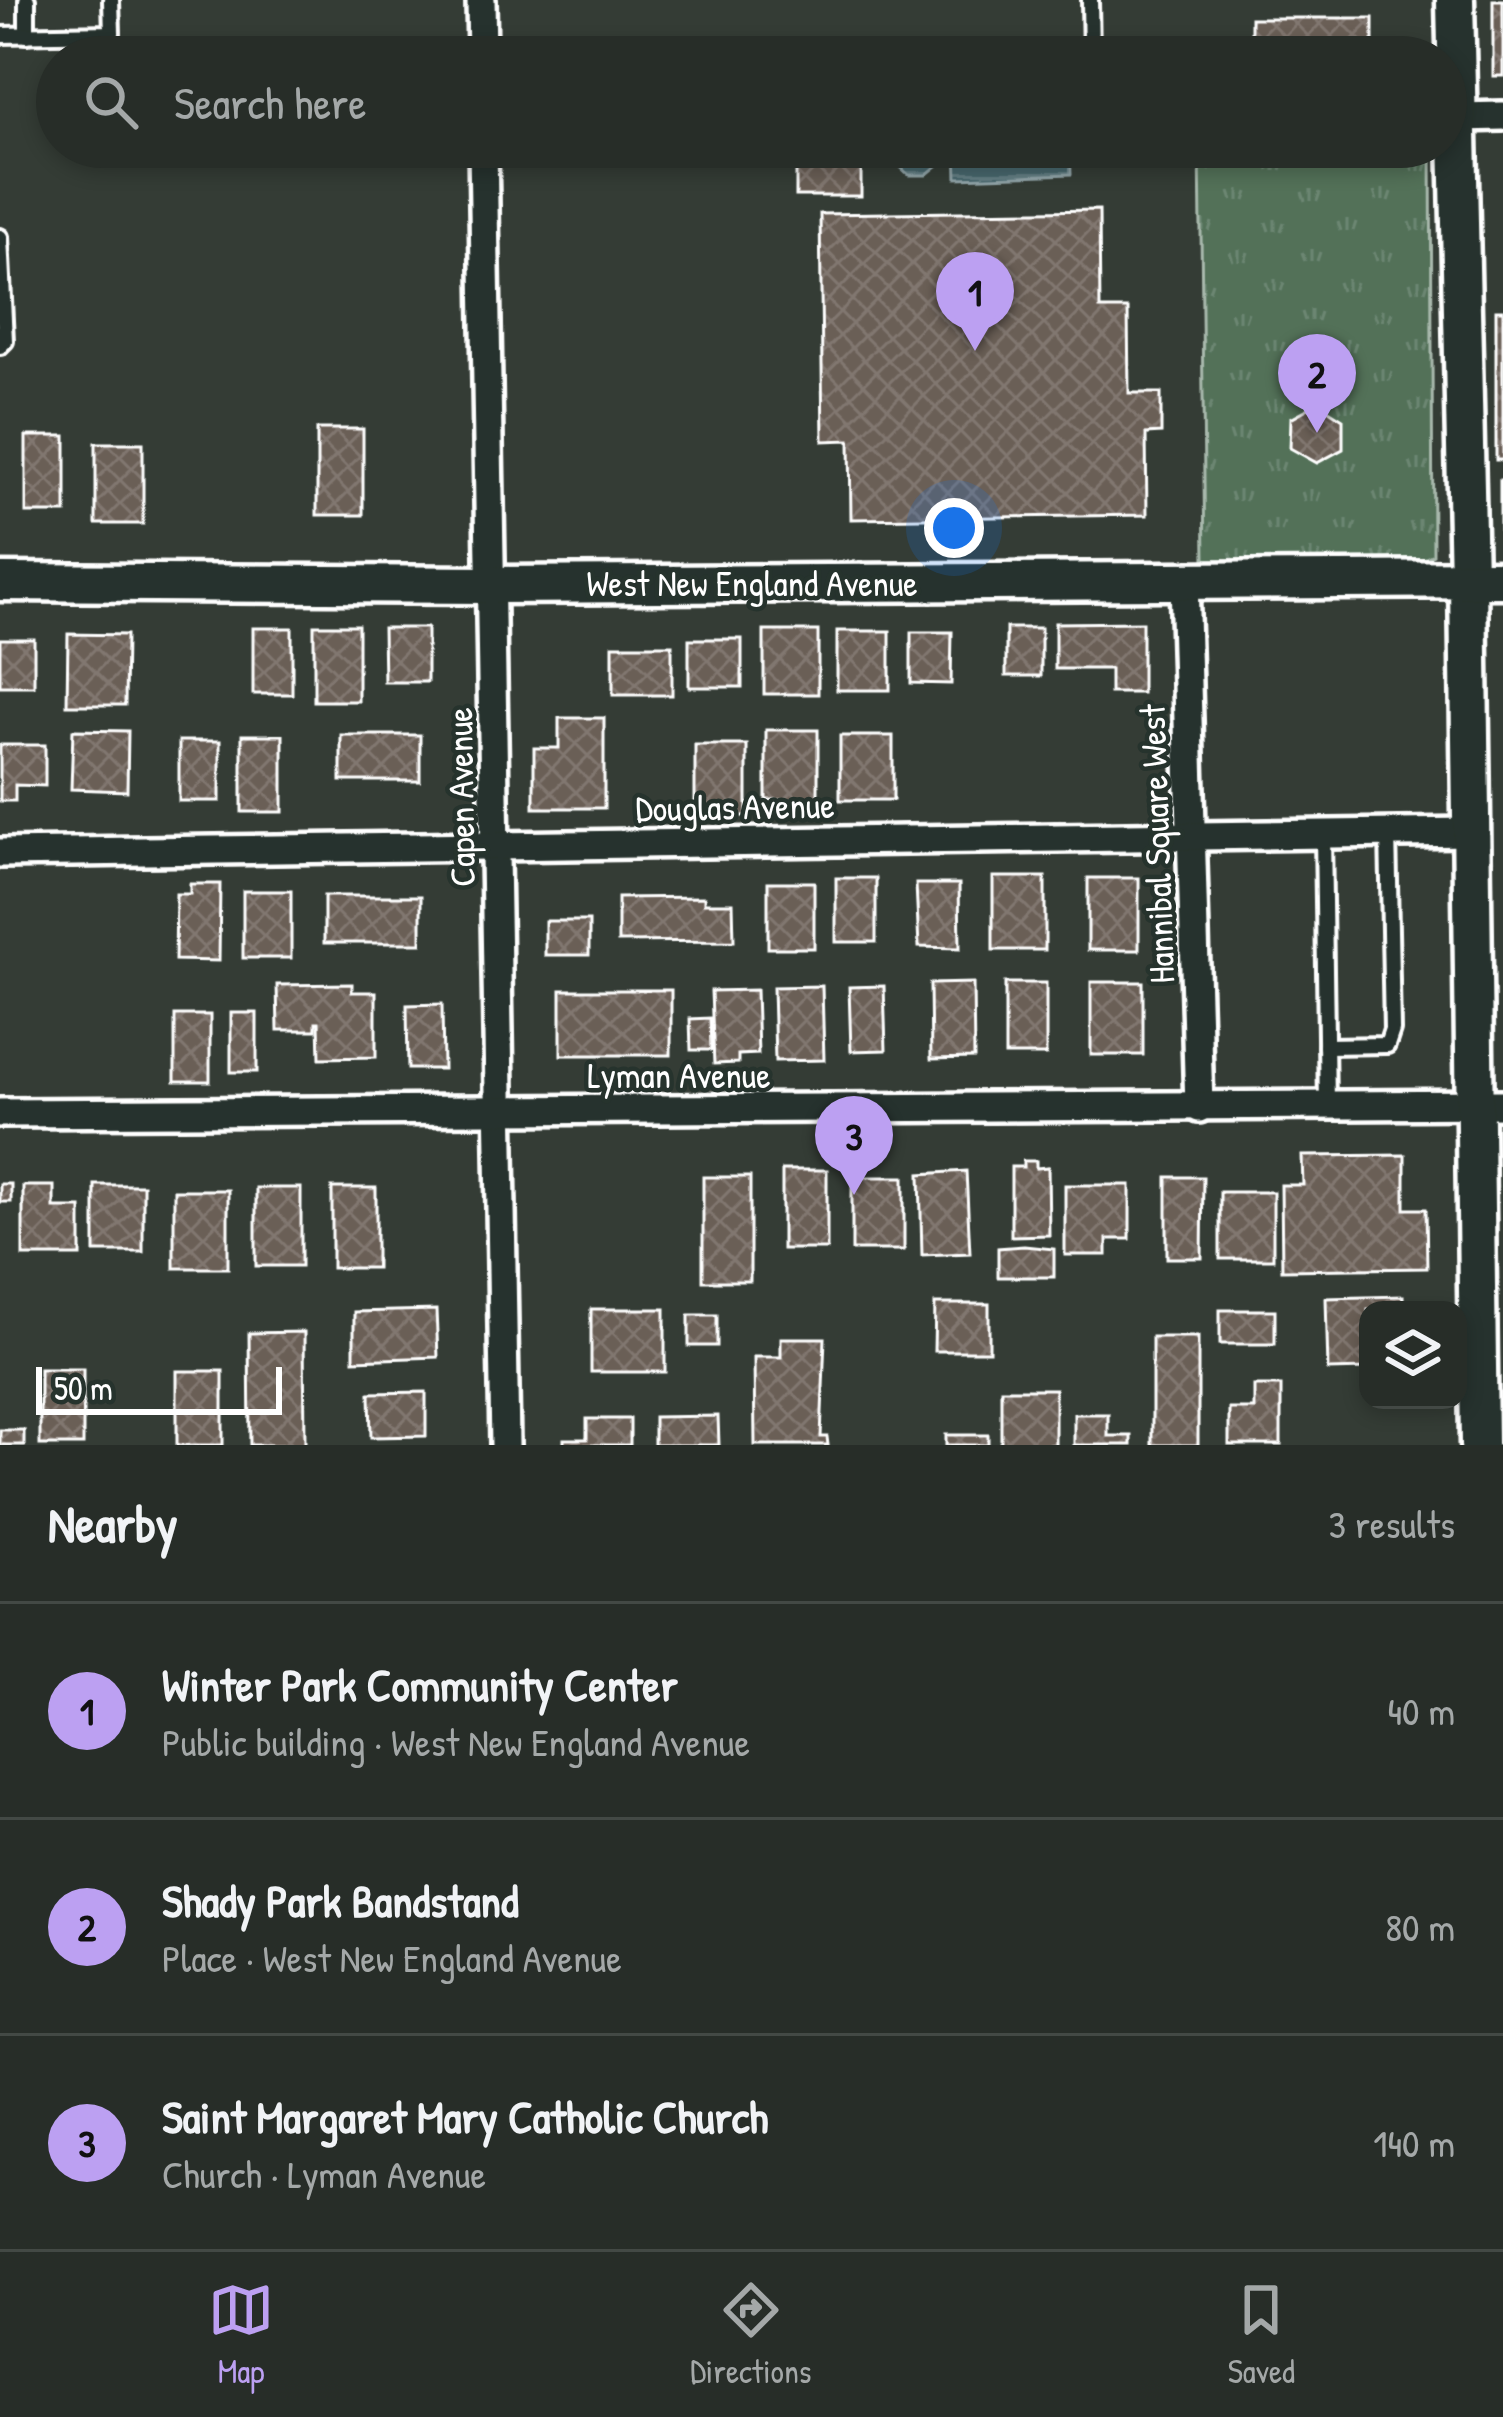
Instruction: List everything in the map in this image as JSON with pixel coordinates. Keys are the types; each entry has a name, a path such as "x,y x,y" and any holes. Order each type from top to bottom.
{"street":[{"path":"481,0 482,36"},
{"path":"1454,36 1455,0"},
{"path":"1467,117 1503,116"},
{"name":"Capen Avenue","path":"483,168 505,1445"},
{"path":"1456,168 1485,579 1471,832 1488,1104 1479,1445"},
{"name":"Hannibal Square West","path":"1184,579 1199,1108"},
{"name":"West New England Avenue","path":"0,582 491,585 1485,579"},
{"name":"Douglas Avenue","path":"0,853 1471,832"},
{"name":"Lyman Avenue","path":"0,1113 1488,1104"}],"lane":[{"path":"27,0 27,35"},
{"path":"0,35 112,33 111,0"},
{"path":"1090,0 1090,36"},
{"path":"0,237 4,341 0,346"},
{"path":"1326,1046 1387,1045 1391,1030 1388,832"},
{"path":"1323,833 1327,1106"}],"green space":[{"path":"1200,168 1431,168 1433,554 1415,564 1205,561"}],"water":[{"path":"901,168 935,168 926,175 909,175"},
{"path":"957,168 1071,168 1071,174 957,178"}],"building":[{"path":"1493,0 1503,0 1503,76 1493,76"},
{"path":"1251,18 1373,18 1373,36 1251,36"},
{"path":"796,168 861,168 861,196 796,196"},
{"path":"1099,210 1100,309 1128,309 1129,393 1161,393 1161,433 1146,434 1147,515 851,519 850,440 823,441 820,214"},
{"path":"1496,310 1503,310 1503,460 1496,460"},
{"path":"1318,403 1343,419 1343,449 1317,463 1290,448 1291,418"},
{"path":"317,429 363,429 363,515 317,515"},
{"path":"26,436 66,436 66,513 26,513"},
{"path":"96,443 143,443 143,524 96,524"},
{"path":"1503,480 1503,533 1500,533"},
{"path":"1142,622 1142,693 1110,693 1110,669 1055,669 1055,623"},
{"path":"314,625 358,625 358,701 314,701"},
{"path":"253,628 292,628 292,694 253,694"},
{"path":"383,628 427,628 427,682 384,682"},
{"path":"1006,628 1041,628 1041,676 1006,676"},
{"path":"764,631 818,631 818,694 764,694"},
{"path":"837,631 890,631 890,690 837,690"},
{"path":"911,632 952,632 951,684 911,683"},
{"path":"68,634 126,635 125,705 67,705"},
{"path":"0,639 34,639 34,686 0,686"},
{"path":"689,639 742,639 742,687 689,687"},
{"path":"613,645 672,645 672,695 613,695"},
{"path":"559,718 604,718 604,808 534,808 534,748 559,748"},
{"path":"73,730 128,731 127,791 71,789"},
{"path":"766,730 818,730 818,800 766,800"},
{"path":"242,735 283,735 283,812 242,812"},
{"path":"341,735 420,735 420,781 341,781"},
{"path":"840,736 893,736 893,800 840,800"},
{"path":"179,741 220,741 220,801 179,801"},
{"path":"0,745 45,745 45,786 15,785 15,801 0,801"},
{"path":"695,745 747,745 747,816 695,816"},
{"path":"993,877 1045,877 1045,950 993,950"},
{"path":"836,878 876,878 876,942 836,942"},
{"path":"1088,878 1139,878 1139,950 1088,950"},
{"path":"768,882 814,882 814,948 768,948"},
{"path":"190,884 220,884 219,961 175,960 176,894 190,894"},
{"path":"916,884 959,884 960,948 919,947"},
{"path":"243,891 291,891 291,958 243,958"},
{"path":"324,896 421,896 421,943 324,943"},
{"path":"704,897 704,903 733,903 734,941 618,942 618,898"},
{"path":"545,921 589,921 589,955 545,955"},
{"path":"1091,982 1143,982 1143,1055 1091,1055"},
{"path":"973,983 974,1058 931,1059 930,984"},
{"path":"1005,983 1046,983 1046,1055 1005,1055"},
{"path":"352,984 352,992 376,992 376,1057 320,1058 319,1022 316,1030 278,1030 277,985"},
{"path":"822,986 824,1060 775,1061 773,987"},
{"path":"884,986 886,1050 851,1051 849,987"},
{"path":"561,990 671,990 671,1055 561,1055"},
{"path":"756,990 758,1054 738,1055 738,1063 714,1064 711,991"},
{"path":"442,1004 443,1069 408,1069 407,1005"},
{"path":"231,1013 257,1013 257,1072 231,1072"},
{"path":"175,1015 210,1015 210,1081 175,1081"},
{"path":"710,1018 711,1050 691,1050 690,1019"},
{"path":"1405,1155 1405,1209 1426,1209 1427,1268 1282,1270 1281,1185 1303,1185 1302,1156"},
{"path":"1023,1161 1036,1161 1036,1168 1048,1167 1049,1235 1011,1236 1011,1167 1023,1167"},
{"path":"782,1170 827,1170 827,1249 782,1249"},
{"path":"966,1171 970,1253 922,1255 920,1174"},
{"path":"703,1177 750,1177 750,1281 703,1281"},
{"path":"852,1177 904,1177 904,1250 852,1250"},
{"path":"1167,1177 1203,1177 1202,1258 1167,1258"},
{"path":"0,1184 11,1184 11,1202 0,1202"},
{"path":"95,1185 143,1185 143,1252 95,1252"},
{"path":"1065,1185 1130,1185 1130,1239 1107,1239 1107,1255 1065,1255"},
{"path":"23,1186 54,1186 54,1208 81,1208 81,1256 23,1256"},
{"path":"256,1188 301,1188 301,1266 256,1266"},
{"path":"332,1188 376,1188 376,1268 332,1268"},
{"path":"174,1190 228,1190 228,1268 174,1268"},
{"path":"1220,1192 1273,1192 1273,1259 1220,1259"},
{"path":"998,1248 1054,1249 1054,1277 998,1277"},
{"path":"1403,1296 1403,1301 1359,1301 1359,1369 1328,1370 1326,1298"},
{"path":"935,1304 989,1304 989,1351 934,1351"},
{"path":"591,1309 665,1309 665,1372 591,1372"},
{"path":"436,1310 438,1357 354,1360 354,1312"},
{"path":"1220,1310 1275,1310 1275,1344 1220,1344"},
{"path":"689,1315 717,1315 717,1346 689,1346"},
{"path":"304,1332 305,1445 250,1445 249,1333"},
{"path":"1152,1337 1198,1337 1198,1445 1152,1445"},
{"path":"781,1338 825,1338 821,1437 827,1437 828,1445 755,1445 754,1357 781,1357"},
{"path":"40,1369 83,1369 83,1445 40,1445"},
{"path":"177,1371 223,1371 223,1445 177,1445"},
{"path":"1254,1386 1281,1386 1281,1445 1229,1445 1229,1409 1254,1409"},
{"path":"1001,1389 1055,1389 1055,1445 1001,1445"},
{"path":"426,1392 426,1436 371,1437 370,1393"},
{"path":"1074,1414 1108,1414 1108,1436 1131,1436 1131,1445 1074,1445"},
{"path":"718,1416 719,1445 654,1445 654,1417"},
{"path":"587,1419 630,1419 630,1445 564,1445 564,1439 587,1439"},
{"path":"0,1430 24,1430 24,1445 0,1445"},
{"path":"946,1435 988,1435 988,1445 946,1445"}],"place":[{"name":"Winter Park Community Center","path":"975,351"},
{"name":"Shady Park Bandstand","path":"1317,433"},
{"name":"Saint Margaret Mary Catholic Church","path":"854,1195"}]}
